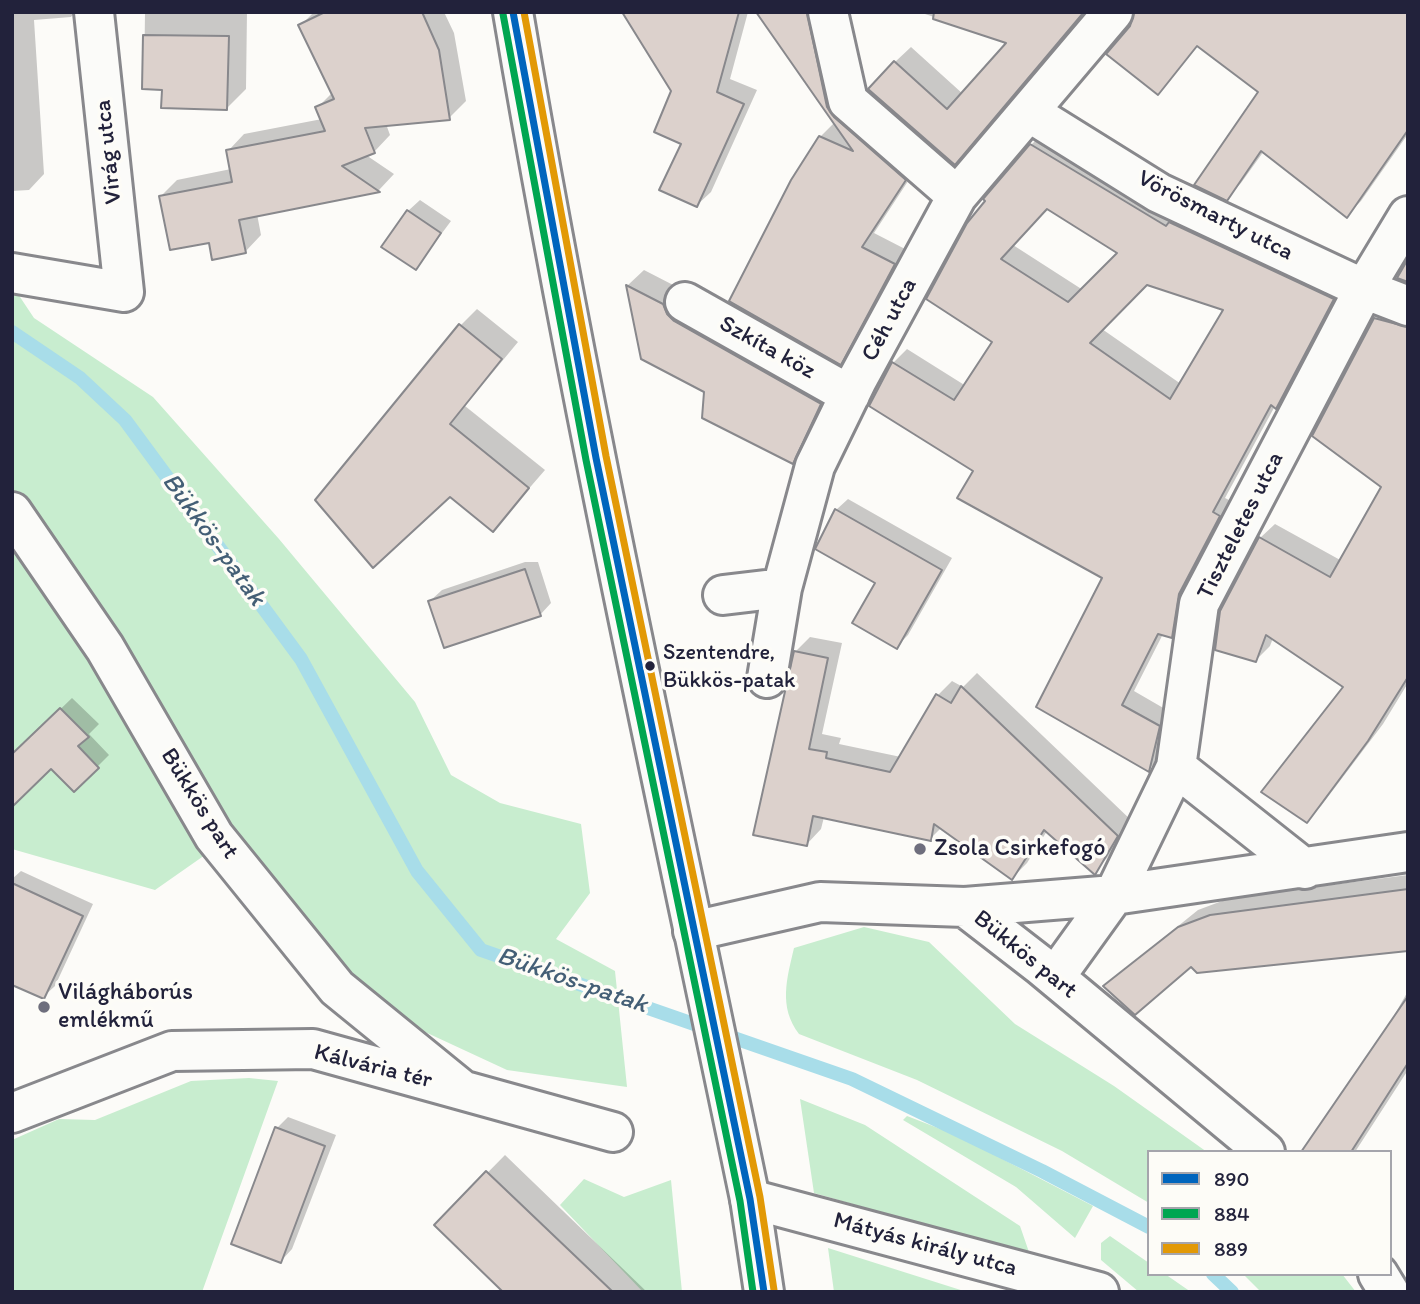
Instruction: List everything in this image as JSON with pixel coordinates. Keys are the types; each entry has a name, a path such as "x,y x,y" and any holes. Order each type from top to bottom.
{"street":[{"name":"Virág utca","path":"12,273 124,292 94,12"},
{"path":"513,12 538,160 624,599 750,1199 764,1292"},
{"path":"828,12 848,100 957,196"},
{"name":"Céh utca","path":"767,678 782,588 814,466 850,395 957,196 1113,12"},
{"name":"Vörösmarty utca","path":"1030,112 1159,193 1364,289 1408,306"},
{"name":"Tiszteletes utca","path":"1055,977 1114,895 1176,767 1199,604 1364,289 1408,216"},
{"name":"Szkíta köz","path":"685,302 850,395"},
{"name":"Bükkös part","path":"12,512 105,648 214,836 337,988 461,1089"},
{"path":"723,595 782,588"},
{"path":"1176,767 1305,869"},
{"path":"965,907 1114,895 1408,852"},
{"name":"Bükkös part","path":"695,942 820,902 965,907 1055,977 1263,1150"},
{"name":"Kálvária tér","path":"12,1113 172,1051 313,1049 613,1132"},
{"name":"Mátyás király utca","path":"750,1199 1098,1291"},
{"path":"1379,1276 1390,1292"}],"green space":[{"path":"12,285 34,318 153,397 279,539 415,702 451,775 500,803 581,824 590,893 556,939 615,971 627,1087 507,1070 410,1025 337,959 235,834 155,890 12,849"},
{"path":"864,927 929,942 1015,1024 1114,1086 1204,1150 1147,1150 1147,1202 1062,1151 917,1080 799,1034 792,1024 786,1003 787,981 794,948"},
{"path":"249,1078 278,1081 202,1292 12,1292 12,1140 59,1119 95,1120 191,1081"},
{"path":"800,1099 865,1125 1020,1226 1030,1255 814,1193"},
{"path":"907,1116 956,1135 1093,1206 1075,1238 1016,1187 903,1120"},
{"path":"584,1179 624,1197 671,1180 682,1292 643,1292 560,1205"},
{"path":"1110,1236 1147,1262 1147,1276 1168,1276 1191,1292 1139,1292 1101,1260 1101,1243"},
{"path":"828,1248 967,1292 834,1292"},
{"path":"1245,1276 1344,1276 1356,1292 1261,1292"}],"building":[{"path":"325,12 422,12 439,50 450,120 365,128 375,153 342,166 380,192 239,220 246,253 212,260 209,243 170,250 159,196 232,182 226,150 325,131 315,107 334,99 298,25"},
{"path":"622,12 739,12 717,92 744,104 697,207 659,190 681,144 654,132 671,91"},
{"path":"756,12 807,12 827,107 834,117 906,180 862,247 895,264 841,365 729,301 791,180 819,136 853,151"},
{"path":"934,12 1084,12 955,165 868,89 894,61 947,109 1006,43 933,19"},
{"path":"1134,12 1408,12 1408,130 1347,218 1261,151 1227,201 1194,185 1258,92 1197,46 1158,95 1106,54 1130,26"},
{"path":"143,35 229,36 227,110 161,108 162,90 142,89"},
{"path":"1030,144 1166,226 1169,222 1334,299 1276,409 1271,405 1213,512 1220,516 1179,594 1172,638 1158,634 1122,705 1160,726 1149,772 1036,707 1102,578 957,498 973,471 869,406 892,362 954,400 992,342 926,299 967,223 985,201 983,199","holes":["1047,209 1117,253 1068,302 1001,259","1147,285 1223,310 1170,399 1090,343"]},
{"path":"407,210 441,233 416,270 381,247"},
{"path":"1408,259 1408,282 1397,278"},
{"path":"626,285 663,304 674,321 821,404 793,464 702,418 704,392 641,359"},
{"path":"1374,318 1408,327 1408,677 1368,741 1307,823 1261,792 1343,687 1266,635 1256,662 1215,650 1220,611 1259,537 1330,577 1381,487 1312,436"},
{"path":"459,324 502,359 450,424 529,488 493,532 450,497 373,568 315,500"},
{"path":"835,509 942,570 897,649 852,623 875,583 815,549"},
{"path":"525,569 541,616 444,648 428,601"},
{"path":"794,651 828,658 809,749 827,752 826,758 890,772 936,694 951,703 961,686 1118,836 1095,875 1044,830 1012,880 934,824 931,841 813,816 807,846 753,835"},
{"path":"60,708 89,737 78,746 99,768 74,792 51,769 12,807 12,754"},
{"path":"12,883 83,916 44,999 12,985"},
{"path":"1408,889 1408,951 1197,973 1191,967 1135,1015 1103,986 1178,927 1210,915"},
{"path":"1408,996 1408,1063 1352,1150 1302,1150"},
{"path":"275,1127 325,1146 281,1263 231,1244"},
{"path":"486,1171 613,1292 503,1292 434,1225"}],"waterway":[{"name":"Bükkös-patak","path":"12,332 80,378 125,420 301,659 417,871 481,950 852,1079 1042,1171 1147,1226"},
{"name":"Bükkös-patak","path":"1215,1276 1232,1292"}],"transit line":[{"name":"890","path":"513,12 596,458 750,1199 764,1292"},
{"name":"889","path":"524,12 606,456 760,1197 774,1290"},
{"name":"884","path":"503,14 586,460 740,1201 753,1292"}],"place":[{"name":"Szentendre, Bükkös-patak","path":"650,666"},
{"name":"Zsola Csirkefogó","path":"920,849"},
{"name":"Világháborús emlékmű","path":"44,1007"}]}
